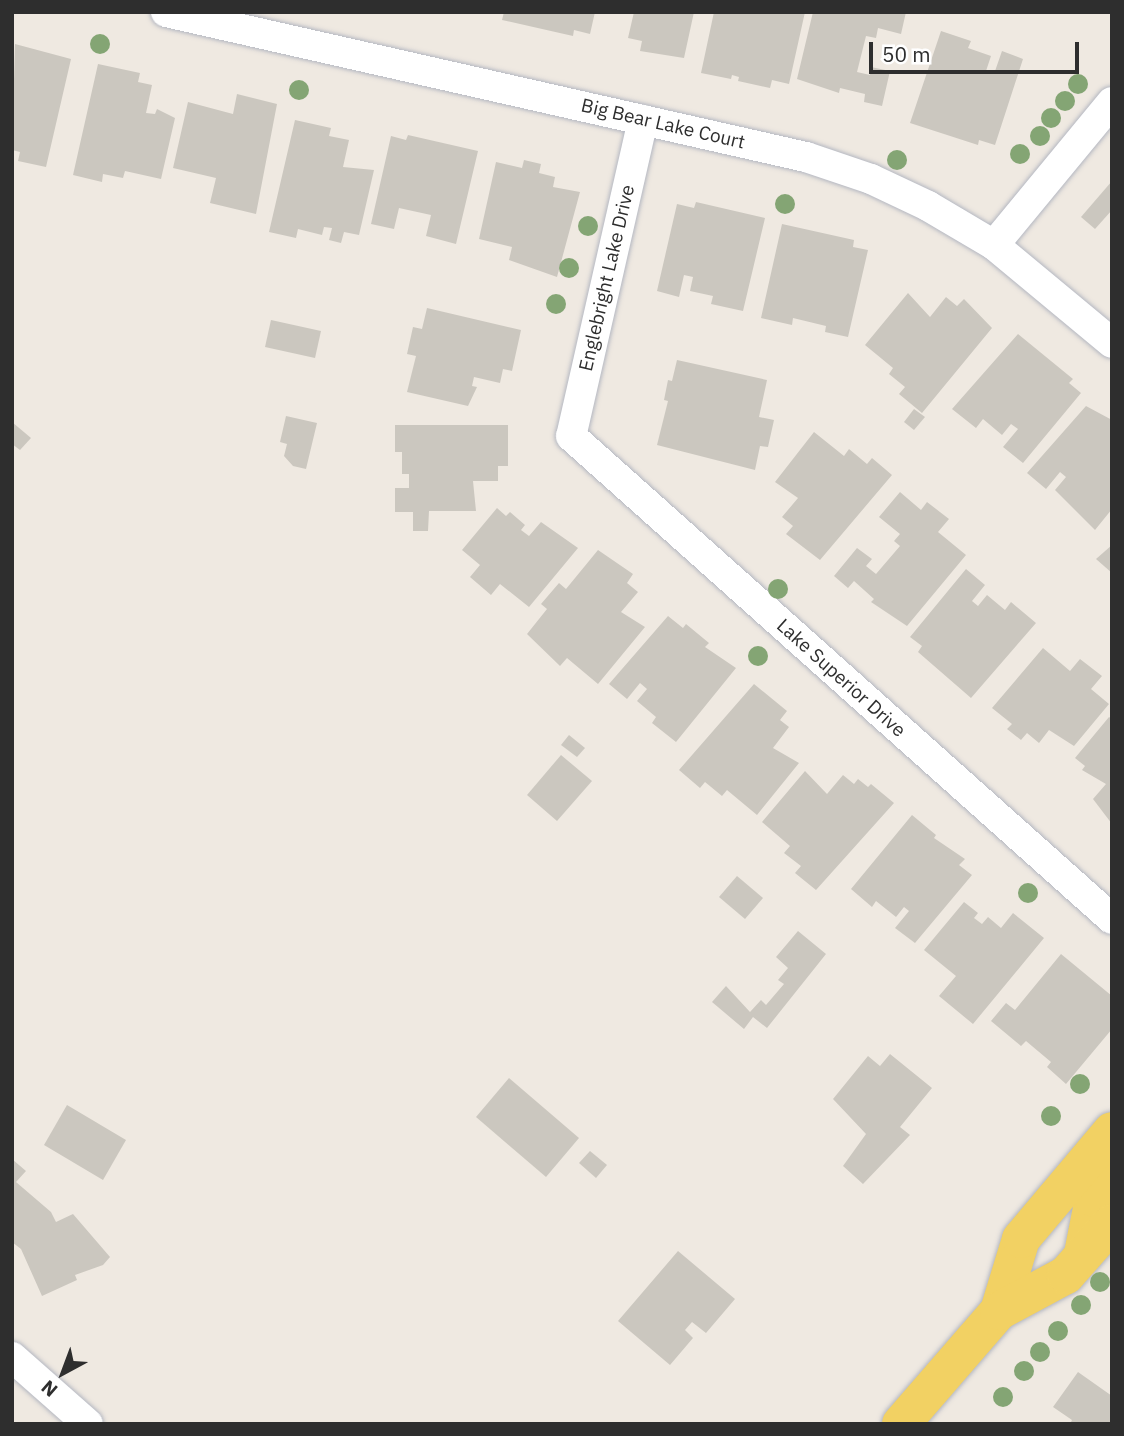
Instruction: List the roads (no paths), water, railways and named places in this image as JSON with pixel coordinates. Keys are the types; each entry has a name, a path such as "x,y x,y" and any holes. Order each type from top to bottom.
{"main road":[{"path":"999,1311 1021,1239 1112,1131"},
{"path":"1083,1256 1094,1198 1112,1177"},
{"path":"901,1424 999,1311 1066,1275 1112,1223"}],"street":[{"name":"Big Bear Lake Court","path":"166,12 806,157 871,179 928,206 994,245 1112,343"},
{"path":"994,245 1112,102"},
{"name":"Englebright Lake Drive","path":"571,436 643,120"},
{"name":"Lake Superior Drive","path":"571,436 1112,919"},
{"path":"12,1357 88,1424"}]}
